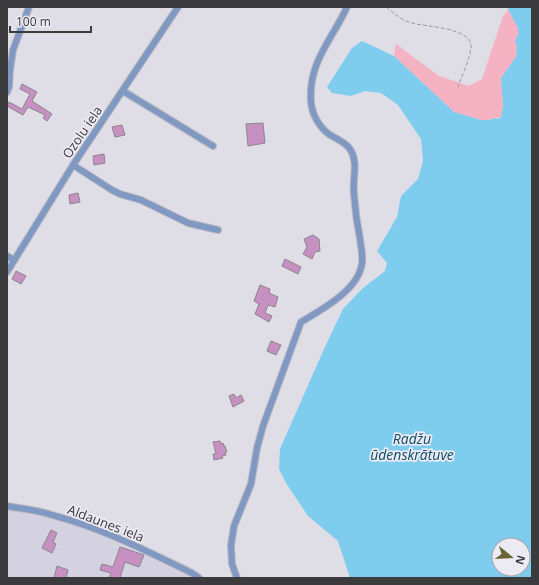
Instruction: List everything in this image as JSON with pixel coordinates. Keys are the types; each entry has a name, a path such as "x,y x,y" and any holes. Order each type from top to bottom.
{"street":[{"path":"7,92 9,87 13,50 29,7"},
{"name":"Ozolu iela","path":"7,272 73,165 178,7"},
{"path":"238,578 232,564 231,545 234,526 251,484 257,448 263,426 301,322 327,307 341,296 356,279 362,264 353,189 356,174 354,158 349,149 320,125 315,117 311,104 311,90 321,52 347,7"},
{"path":"123,91 213,146"},
{"path":"73,165 120,194 141,200 188,224 218,230"},
{"path":"7,256 14,260"},
{"name":"Aldaunes iela","path":"7,506 52,515 123,539 192,573 199,578"}],"path":[{"path":"386,7 404,20 412,23 455,31 462,34 469,41 471,46 470,52 458,87"}],"shaded area":[{"path":"509,9 518,28 518,34 515,41 517,47 516,57 501,78 503,106 501,117 490,120 481,120 454,112 394,56 396,44 439,76 469,86 482,79 503,16"},
{"path":"7,506 93,528 192,573 189,578 7,578"}],"water":[{"name":"Radžu ūdenskrātuve","path":"507,7 532,7 532,578 350,578 338,541 308,516 286,483 279,469 280,449 343,309 362,289 385,271 387,263 377,251 397,217 401,196 418,179 423,161 421,139 398,105 381,93 365,91 351,96 332,93 327,87 352,48 362,41 394,56 454,112 481,120 490,120 494,118 498,119 501,117 503,106 501,78 516,57 517,47 515,41 518,34 518,28"}],"building":[{"path":"22,84 37,92 32,101 52,114 47,121 43,118 45,115 28,107 23,115 7,106 9,102 22,109 30,94 20,89"},
{"path":"263,123 265,143 248,146 246,124"},
{"path":"122,125 125,135 115,137 112,127"},
{"path":"104,154 105,163 94,165 93,156"},
{"path":"78,193 80,202 70,204 69,195"},
{"path":"313,235 319,239 320,251 315,252 312,259 303,254 307,247 304,239"},
{"path":"285,259 301,267 298,274 282,266"},
{"path":"16,271 26,276 21,284 12,279"},
{"path":"260,285 270,289 269,293 278,297 275,307 268,305 265,313 272,316 269,322 255,314 259,304 254,301"},
{"path":"271,341 281,345 276,355 267,351"},
{"path":"234,394 236,398 241,395 244,401 233,407 229,396"},
{"path":"220,441 221,444 223,443 225,446 227,452 225,452 226,455 222,456 223,458 214,460 213,454 216,454 213,442"},
{"path":"51,530 57,533 53,542 56,544 52,553 42,548"},
{"path":"120,547 144,555 139,567 125,562 120,578 109,578 111,573 100,570 102,564 113,567"},
{"path":"57,566 68,570 66,578 54,578"}]}
